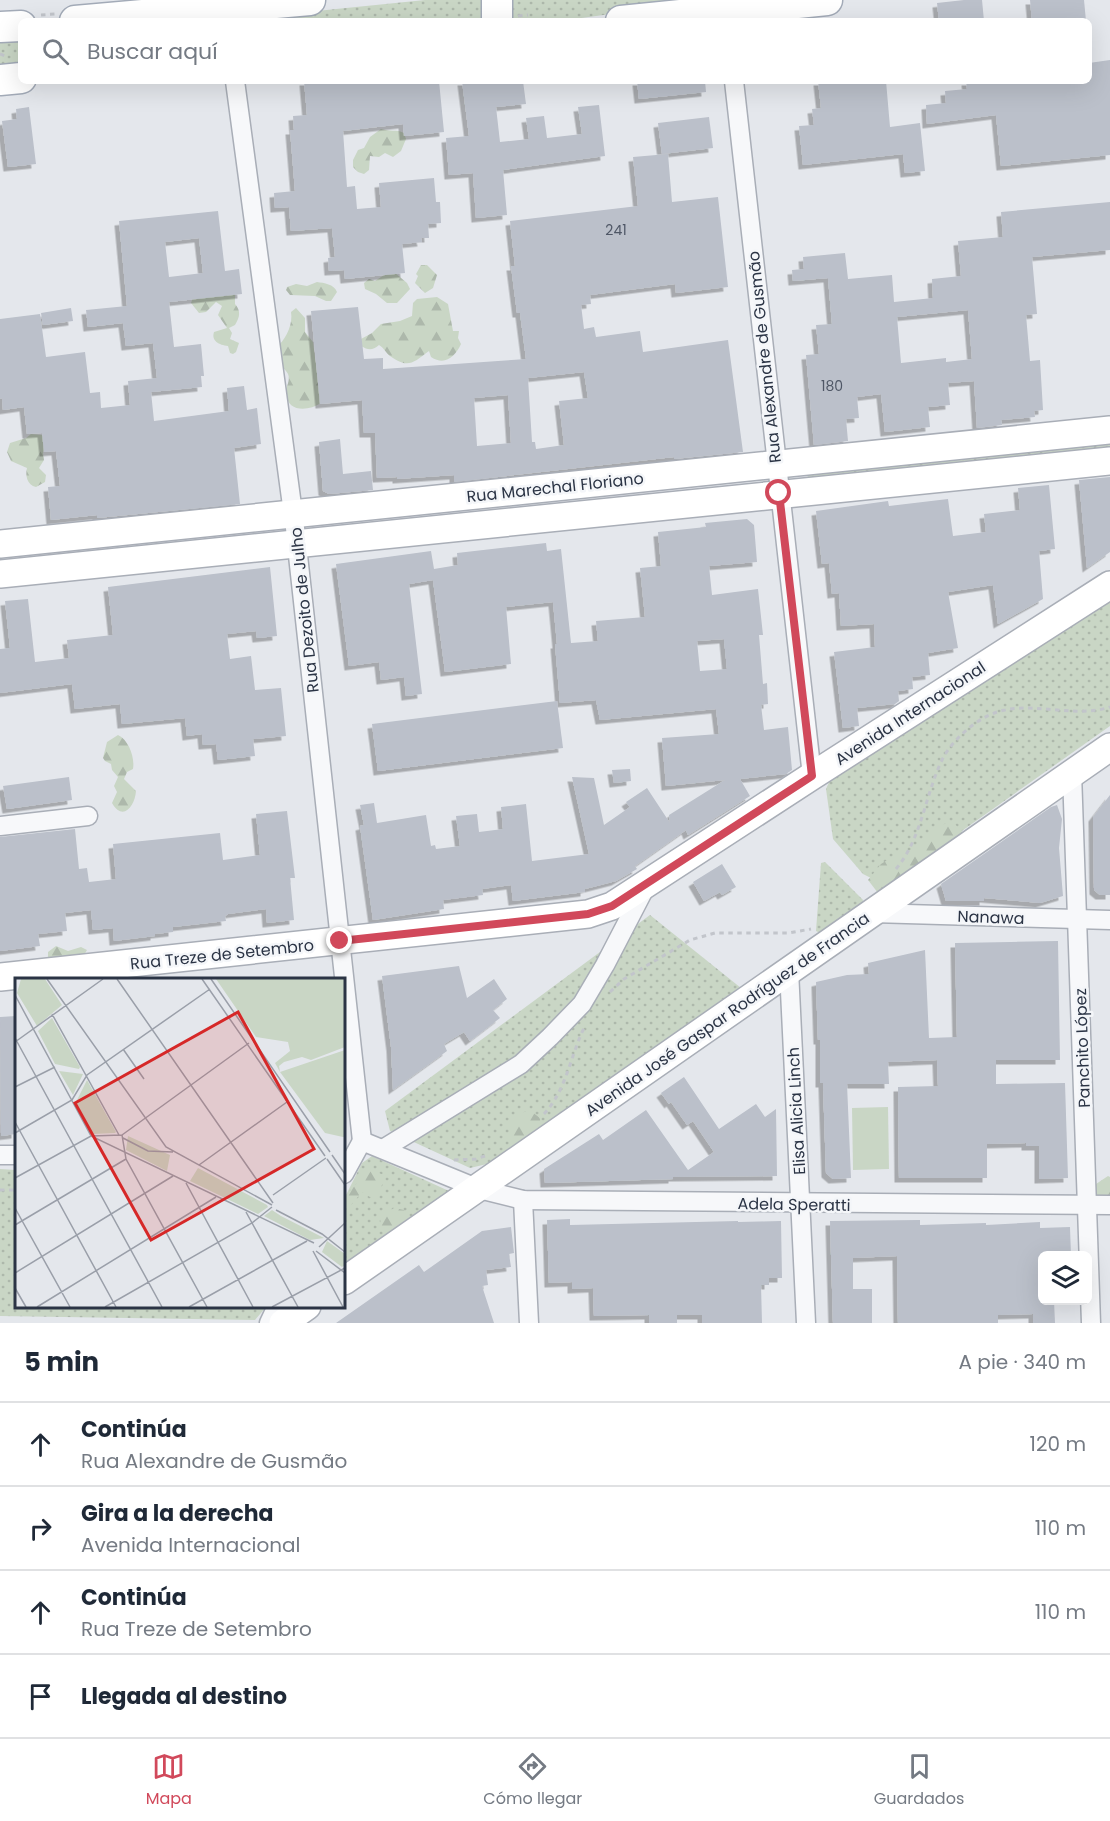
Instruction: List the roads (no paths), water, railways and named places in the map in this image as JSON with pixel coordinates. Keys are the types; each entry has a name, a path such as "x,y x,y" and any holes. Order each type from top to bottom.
{"main road":[{"path":"150,18 226,15 310,0"},
{"path":"497,0 497,18"},
{"path":"685,18 727,16 827,0"},
{"path":"0,27 18,26"},
{"path":"0,80 18,78"},
{"name":"Rua Marechal Floriano","path":"0,544 1110,430"},
{"name":"Rua Marechal Floriano","path":"0,574 1110,461"},
{"path":"643,478 645,507"},
{"path":"125,531 129,561"},
{"name":"Avenida Internacional","path":"588,914 612,906 647,885 1110,585"},
{"name":"Avenida José Gaspar Rodríguez de Francia","path":"345,1280 1110,747"},
{"name":"Rua Treze de Setembro","path":"0,977 588,914"},
{"path":"283,1323 304,1308"}],"street":[{"name":"Rua Dezoito de Julho","path":"235,84 297,543 344,978"},
{"name":"Rua Alexandre de Gusmão","path":"734,84 812,776"},
{"name":"Panchito López","path":"1072,773 1091,1323"},
{"path":"0,826 88,816"},
{"path":"383,1149 521,1064 550,1037 582,1004 647,885"},
{"name":"Nanawa","path":"872,913 1110,920"},
{"name":"Elisa Alicia Linch","path":"789,970 806,1323"},
{"name":"Rua Dezoito de Julho","path":"345,986 362,1141"},
{"path":"346,1164 362,1141"},
{"name":"Adela Speratti","path":"362,1141 478,1189 523,1200 1110,1205"},
{"path":"523,1200 529,1323"},
{"path":"269,1323 276,1308"}]}
